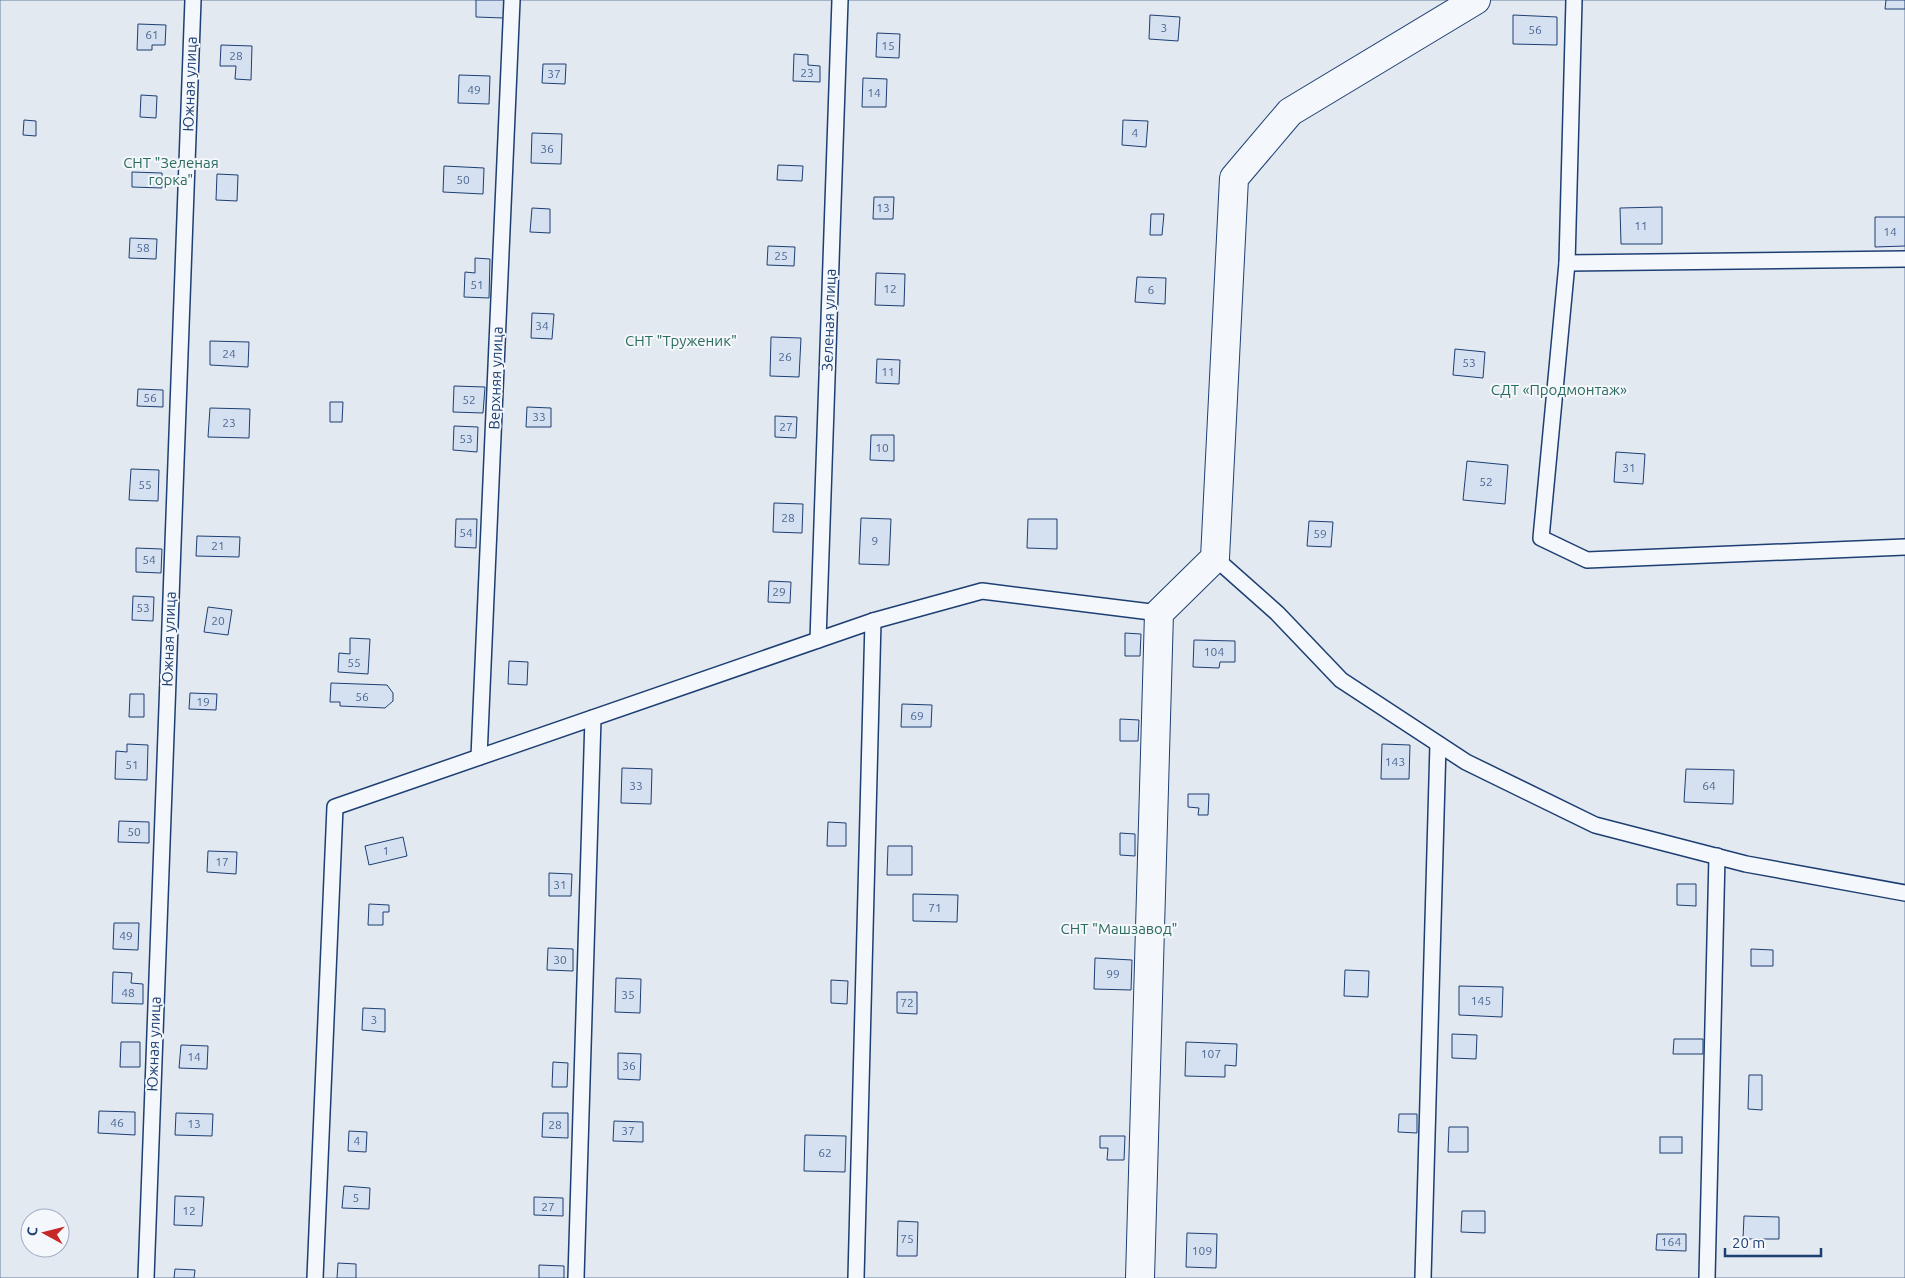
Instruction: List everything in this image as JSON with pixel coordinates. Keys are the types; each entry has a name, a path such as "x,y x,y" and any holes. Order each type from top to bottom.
{"street":[{"path":"1140,1278 1159,613 1214,558 1234,178 1290,112 1476,0"}],"lane":[{"name":"Южная улица","path":"146,1278 193,0"},
{"name":"Верхняя улица","path":"479,757 512,0"},
{"name":"Зеленая улица","path":"818,640 840,0"},
{"path":"1574,0 1567,263 1541,538 1587,560 1905,547"},
{"path":"1567,263 1905,258"},
{"path":"1214,558 1278,613 1340,680 1466,762 1595,825 1746,864 1905,893"},
{"path":"315,1278 335,806 818,640 873,622 982,591 1159,613"},
{"path":"856,1278 873,622"},
{"path":"576,1278 593,718"},
{"path":"1423,1278 1438,744"},
{"path":"1708,1278 1717,856"}],"green space":[{"path":"0,0 1905,0 1905,1278 0,1278"}],"building":[{"path":"476,0 505,0 504,18 476,17"},
{"path":"1886,0 1905,0 1905,9 1885,9"},
{"path":"1150,15 1180,17 1178,41 1149,39"},
{"path":"1513,15 1557,17 1557,45 1513,44"},
{"path":"138,24 166,25 165,45 152,45 152,50 137,50"},
{"path":"877,33 900,34 899,58 876,57"},
{"path":"221,45 252,46 251,80 235,79 236,66 220,66"},
{"path":"794,54 808,55 808,65 820,66 820,82 793,81"},
{"path":"543,64 566,64 565,84 542,83"},
{"path":"459,75 490,76 489,104 458,103"},
{"path":"863,78 887,79 886,107 862,107"},
{"path":"141,95 157,96 156,118 140,117"},
{"path":"24,120 36,121 36,136 23,135"},
{"path":"1123,120 1148,121 1146,147 1122,145"},
{"path":"532,133 562,134 561,164 531,163"},
{"path":"778,165 803,166 802,181 777,180"},
{"path":"444,166 484,168 483,194 443,192"},
{"path":"132,172 162,173 162,188 132,187"},
{"path":"217,174 238,175 237,201 216,200"},
{"path":"874,197 894,197 893,219 873,219"},
{"path":"1662,207 1662,244 1621,244 1620,208"},
{"path":"532,208 550,209 550,233 530,232"},
{"path":"1151,214 1164,214 1162,235 1150,235"},
{"path":"1875,217 1905,217 1905,246 1875,247"},
{"path":"130,238 157,239 156,259 129,258"},
{"path":"768,246 795,247 794,266 767,265"},
{"path":"475,258 490,259 489,298 464,297 465,272 475,273"},
{"path":"876,273 905,274 904,306 875,305"},
{"path":"1137,277 1166,278 1165,304 1135,302"},
{"path":"532,313 554,314 552,339 531,338"},
{"path":"771,337 801,338 799,377 770,376"},
{"path":"210,341 249,342 248,367 210,365"},
{"path":"1455,349 1485,352 1483,378 1453,375"},
{"path":"877,359 900,360 899,384 876,383"},
{"path":"454,386 485,387 483,413 453,412"},
{"path":"138,389 163,390 163,407 137,406"},
{"path":"330,402 343,402 342,422 330,422"},
{"path":"527,407 551,408 551,427 526,427"},
{"path":"210,408 250,409 249,438 208,437"},
{"path":"775,416 797,417 796,438 775,437"},
{"path":"454,426 478,427 477,452 453,450"},
{"path":"871,435 894,435 894,461 870,460"},
{"path":"1616,452 1645,454 1643,484 1614,482"},
{"path":"1467,461 1508,465 1505,504 1463,500"},
{"path":"131,469 159,470 158,501 129,500"},
{"path":"774,503 803,504 802,533 773,532"},
{"path":"861,518 891,519 889,565 859,564"},
{"path":"456,519 477,519 476,548 455,547"},
{"path":"1028,519 1057,519 1057,549 1027,548"},
{"path":"1309,521 1333,522 1331,547 1307,546"},
{"path":"197,536 240,537 239,557 196,556"},
{"path":"136,548 162,549 161,573 136,572"},
{"path":"769,581 791,582 790,603 768,602"},
{"path":"133,596 154,597 153,621 132,620"},
{"path":"208,607 232,610 228,635 204,632"},
{"path":"1125,633 1141,634 1140,656 1125,656"},
{"path":"350,638 370,639 368,674 338,672 339,653 350,654"},
{"path":"1194,640 1235,641 1235,662 1220,662 1219,668 1193,667"},
{"path":"509,661 528,662 527,685 508,684"},
{"path":"331,683 387,685 393,693 393,701 385,708 340,706 340,702 330,702"},
{"path":"190,693 217,694 216,710 189,709"},
{"path":"130,694 144,694 144,717 129,717"},
{"path":"902,704 932,705 931,727 901,727"},
{"path":"1120,719 1139,720 1138,741 1120,741"},
{"path":"127,744 148,745 147,780 115,779 116,751 127,752"},
{"path":"1382,744 1410,745 1409,779 1381,779"},
{"path":"622,768 652,769 651,804 621,803"},
{"path":"1686,769 1734,770 1733,804 1684,802"},
{"path":"1188,794 1209,794 1208,815 1198,815 1199,808 1188,807"},
{"path":"119,821 149,822 149,843 118,842"},
{"path":"828,822 846,823 846,846 827,846"},
{"path":"1120,833 1135,834 1135,856 1120,855"},
{"path":"403,837 407,856 369,865 365,846"},
{"path":"888,846 912,846 912,875 887,875"},
{"path":"208,851 237,852 236,874 207,872"},
{"path":"549,873 572,874 571,896 549,896"},
{"path":"1677,884 1696,884 1696,906 1677,905"},
{"path":"913,894 958,895 957,922 913,921"},
{"path":"369,904 389,905 389,912 383,912 383,925 368,925"},
{"path":"114,923 139,923 138,950 113,949"},
{"path":"548,948 573,949 573,971 547,970"},
{"path":"1751,949 1773,950 1773,966 1751,966"},
{"path":"1095,958 1132,960 1131,990 1094,989"},
{"path":"1345,970 1369,971 1368,997 1344,996"},
{"path":"113,972 132,973 131,983 143,984 143,1004 112,1003"},
{"path":"616,978 641,979 640,1013 615,1012"},
{"path":"831,980 848,981 847,1004 831,1003"},
{"path":"1459,986 1503,987 1502,1017 1459,1015"},
{"path":"897,992 917,992 917,1014 897,1013"},
{"path":"363,1008 385,1009 385,1032 362,1030"},
{"path":"1452,1034 1477,1035 1476,1059 1452,1058"},
{"path":"1674,1039 1703,1039 1703,1054 1673,1054"},
{"path":"121,1042 140,1042 140,1067 120,1067"},
{"path":"1186,1042 1237,1044 1236,1066 1225,1065 1225,1077 1185,1076"},
{"path":"181,1045 208,1046 207,1069 179,1068"},
{"path":"618,1053 641,1054 640,1080 618,1079"},
{"path":"553,1062 568,1063 567,1087 552,1087"},
{"path":"1749,1075 1762,1075 1762,1110 1748,1109"},
{"path":"99,1111 135,1112 135,1135 98,1133"},
{"path":"176,1113 213,1114 212,1136 175,1135"},
{"path":"543,1113 568,1113 568,1138 542,1137"},
{"path":"1399,1114 1417,1114 1417,1133 1398,1132"},
{"path":"614,1121 643,1122 643,1142 613,1141"},
{"path":"1449,1127 1468,1127 1468,1152 1448,1152"},
{"path":"349,1131 367,1132 366,1152 348,1151"},
{"path":"805,1135 846,1136 845,1172 804,1171"},
{"path":"1100,1136 1125,1136 1124,1160 1107,1160 1108,1148 1100,1148"},
{"path":"1660,1137 1682,1137 1682,1153 1660,1153"},
{"path":"344,1186 370,1188 369,1209 342,1208"},
{"path":"175,1196 204,1197 202,1226 174,1225"},
{"path":"534,1197 563,1198 563,1216 534,1215"},
{"path":"1462,1211 1485,1211 1485,1233 1461,1232"},
{"path":"1744,1216 1779,1217 1779,1239 1743,1239"},
{"path":"898,1221 918,1222 917,1256 897,1256"},
{"path":"1187,1233 1217,1234 1216,1268 1186,1267"},
{"path":"1657,1234 1686,1234 1686,1251 1656,1250"},
{"path":"338,1263 356,1264 356,1278 337,1278"},
{"path":"539,1265 564,1266 564,1278 539,1278"},
{"path":"175,1269 195,1270 194,1278 174,1278"}],"park label":[{"name":"СНТ \"Зеленая горка\"","path":"171,172"},
{"name":"СНТ \"Труженик\"","path":"681,341"},
{"name":"СДТ «Продмонтаж»","path":"1559,390"},
{"name":"СНТ \"Машзавод\"","path":"1119,929"}]}
